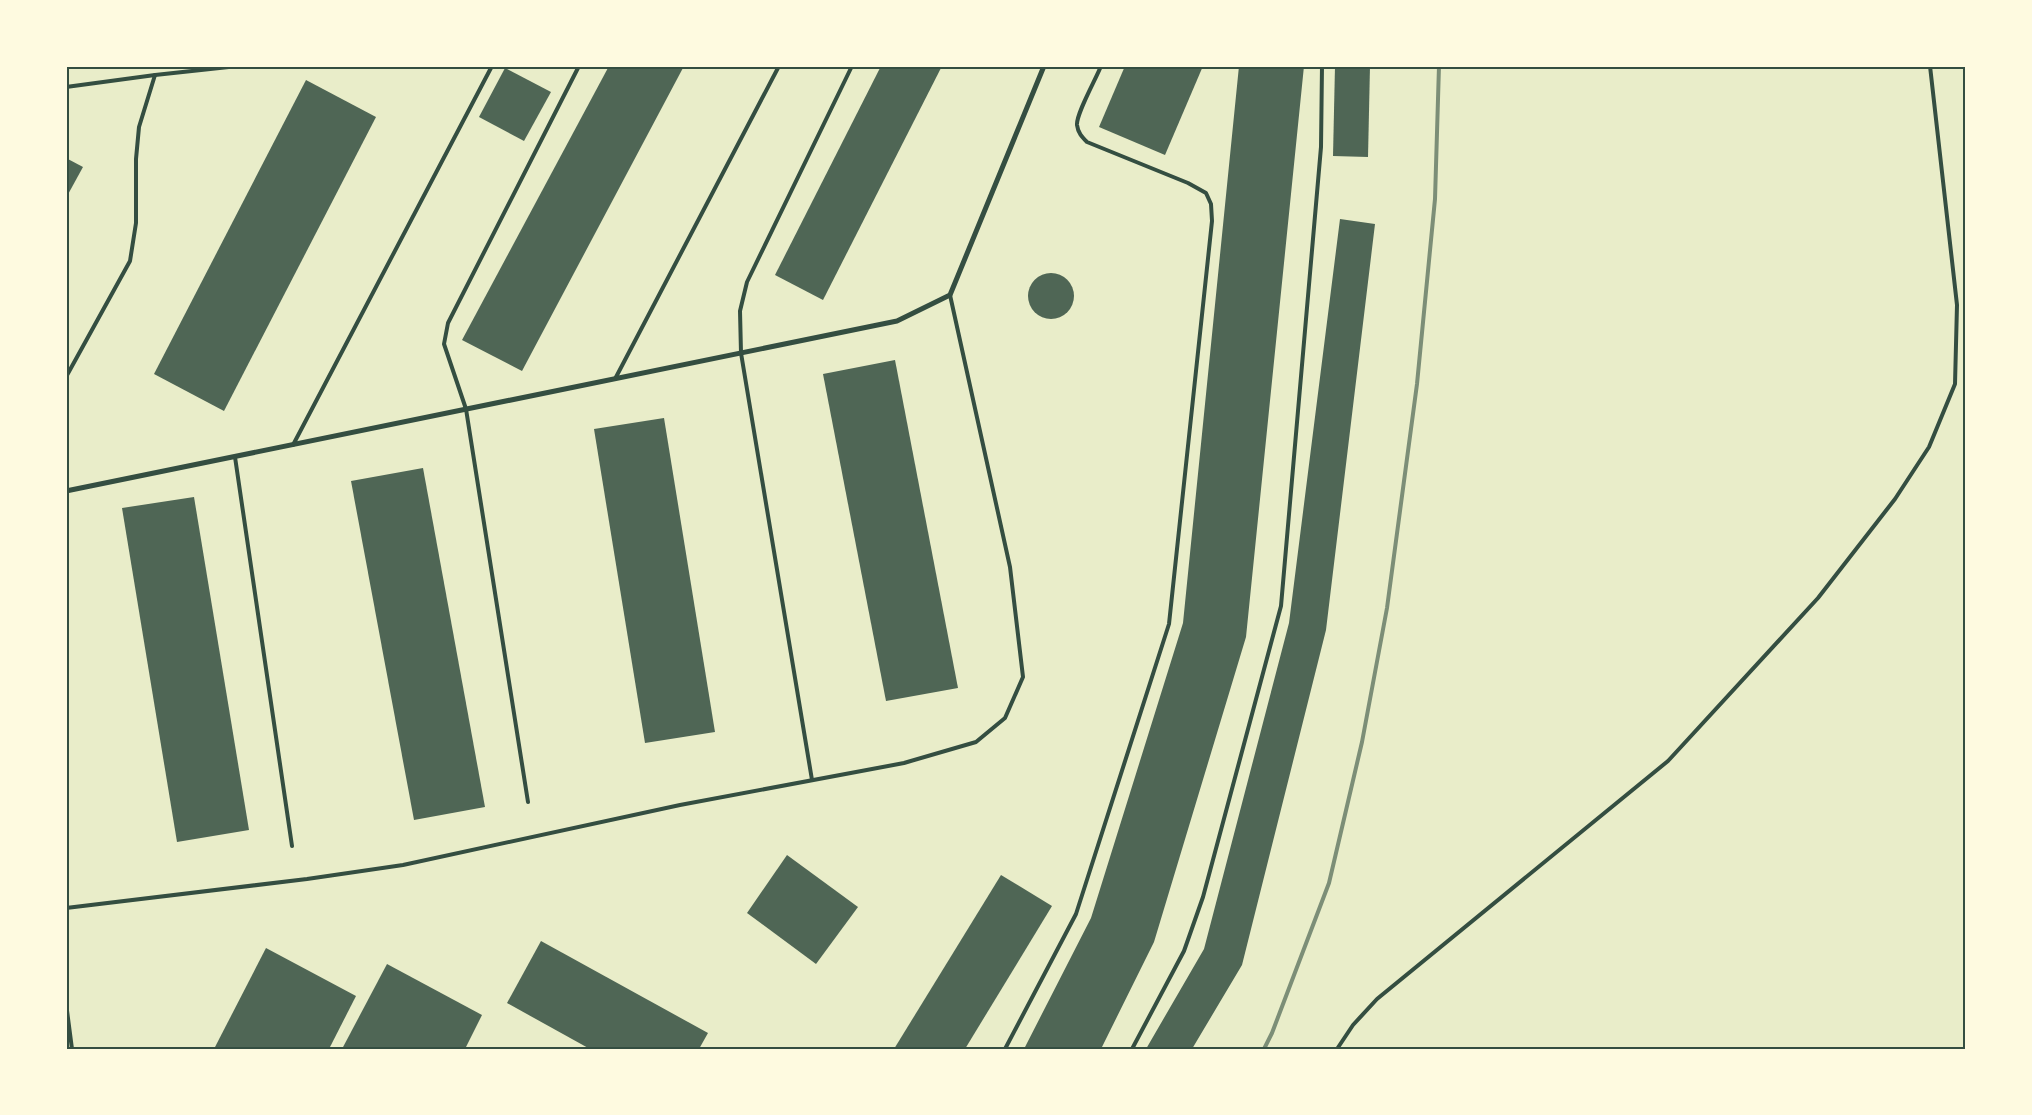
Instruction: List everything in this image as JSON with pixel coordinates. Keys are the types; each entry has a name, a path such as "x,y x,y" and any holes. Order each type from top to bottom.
{"street":[{"path":"66,491 896,321 950,295 1044,66"}],"lane":[{"path":"66,87 238,66"},
{"path":"293,445 492,66"},
{"path":"528,802 466,409 444,344 448,323 579,66"},
{"path":"616,379 779,66"},
{"path":"812,780 741,353 740,311 747,282 852,66"},
{"path":"1005,1049 1076,914 1169,624 1212,221 1211,204 1206,193 1188,183 1087,142 1080,135 1077,124 1080,111 1101,66"},
{"path":"1132,1049 1184,952 1203,897 1281,606 1321,147 1322,66"},
{"path":"1337,1049 1353,1025 1377,999 1668,761 1818,598 1895,499 1929,448 1955,384 1957,306 1930,66"},
{"path":"66,376 130,261 136,223 136,159 139,127 155,75"},
{"path":"66,908 307,879 403,865 680,805 904,763 976,742 1005,718 1023,677 1010,566 950,295"},
{"path":"235,457 292,846"},
{"path":"66,1003 72,1049"}],"building":[{"path":"609,66 684,66 522,371 462,340"},
{"path":"881,66 942,66 823,300 775,275"},
{"path":"1125,66 1203,66 1165,155 1099,127"},
{"path":"1239,66 1304,66 1246,637 1154,942 1101,1049 1024,1049 1091,918 1183,623"},
{"path":"1335,66 1370,66 1368,157 1333,156"},
{"path":"505,68 551,92 524,141 479,117"},
{"path":"306,80 376,117 224,411 154,374"},
{"path":"66,158 83,167 66,198"},
{"path":"1340,219 1375,224 1326,630 1242,965 1192,1049 1146,1049 1204,949 1289,623"},
{"path":"1046,273 1056,273 1070,283 1074,296 1070,309 1064,315 1056,319 1046,319 1032,309 1028,301 1028,291 1038,277"},
{"path":"895,360 958,688 886,701 823,374"},
{"path":"664,418 715,732 645,743 594,429"},
{"path":"423,468 485,807 414,820 351,481"},
{"path":"194,497 249,830 177,842 122,508"},
{"path":"787,855 858,907 816,964 747,913"},
{"path":"1001,875 1052,906 965,1049 894,1049"},
{"path":"541,941 708,1033 699,1049 590,1049 507,1003"},
{"path":"266,948 356,996 329,1049 214,1049"},
{"path":"387,964 482,1015 465,1049 342,1049"}],"railway":[{"path":"1264,1049 1272,1033 1329,883 1362,742 1387,608 1417,384 1435,199 1439,66"}]}
